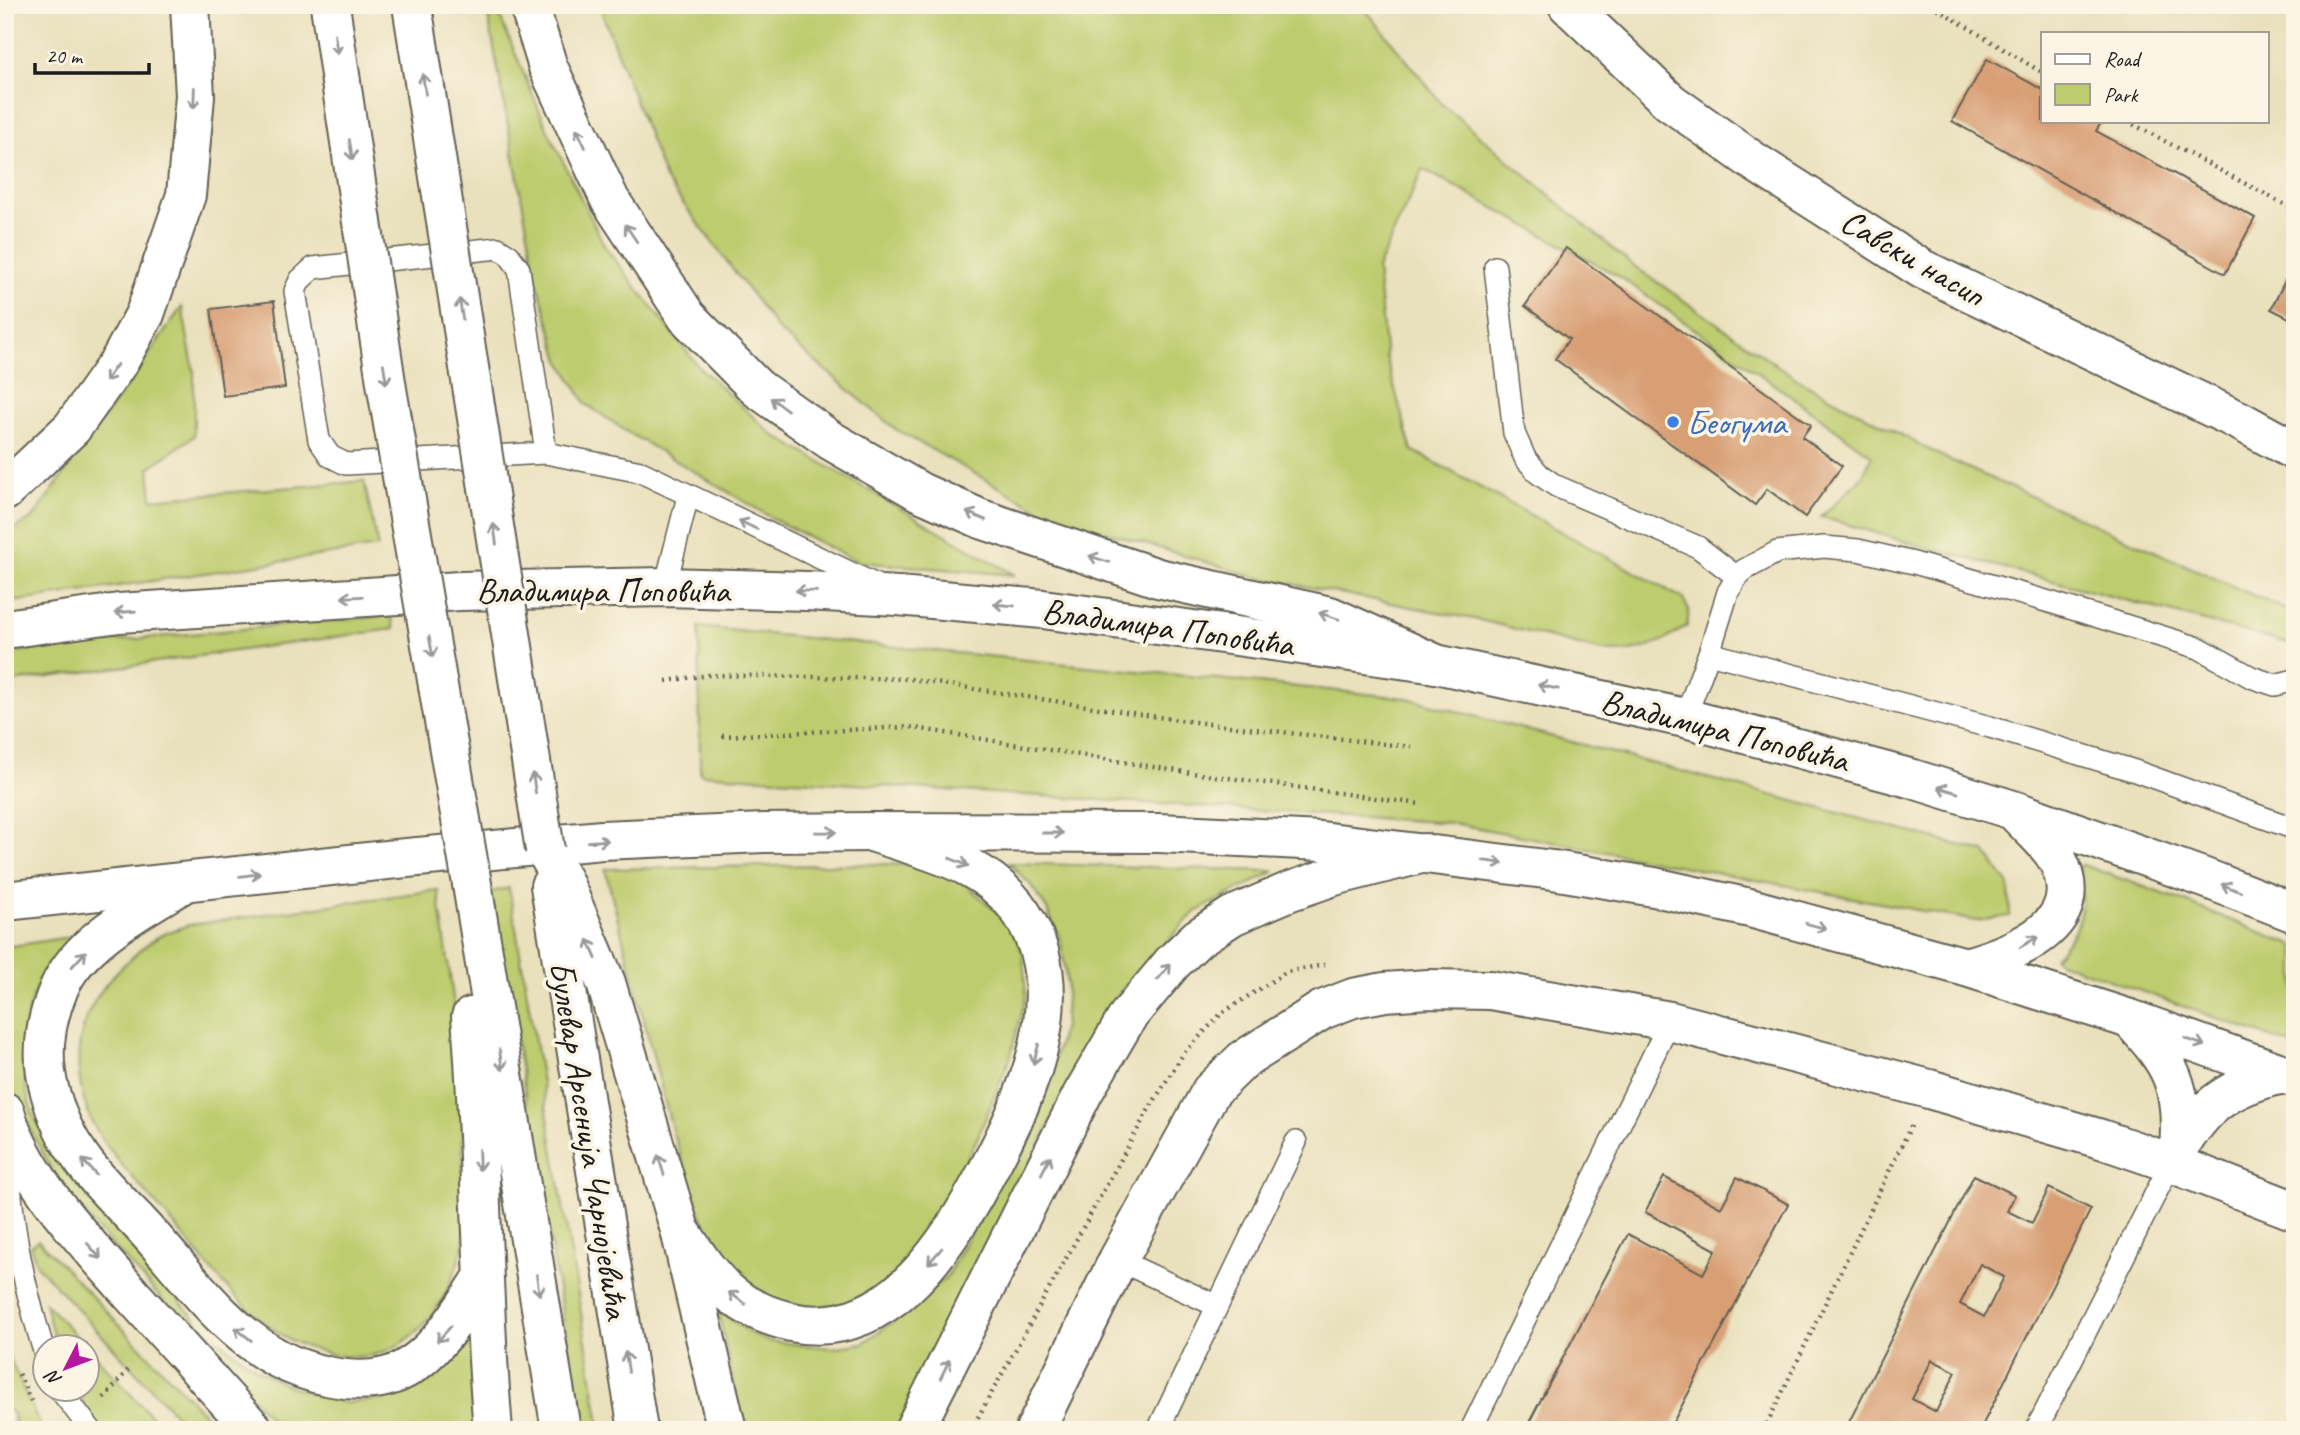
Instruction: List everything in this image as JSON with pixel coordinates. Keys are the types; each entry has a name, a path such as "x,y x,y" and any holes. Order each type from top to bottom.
{"main road":[{"path":"5,491 72,428 120,360 145,314 186,195 195,96 190,5"},
{"path":"330,5 387,389 470,872 561,1430"},
{"name":"Булевар Арсенија Чарнојевића","path":"412,5 452,246 564,981 638,1430"},
{"path":"529,5 548,67 610,200 687,317 757,388 830,440 919,492 981,519 1158,578 1330,616 1436,664"},
{"name":"Савски насип","path":"1568,5 1670,102 1753,161 1922,269 2240,421 2295,451"},
{"name":"Владимира Поповића","path":"5,629 119,613 286,600 460,591 665,587 898,596 1043,609 1436,664 1685,718 1900,775 2013,810 2206,878 2295,913"},
{"path":"1966,967 1998,958 2030,944 2049,928 2064,903 2065,882 2056,858 2013,810"},
{"path":"680,1230 709,1272 726,1290 758,1311 767,1316 803,1324 846,1323 883,1305 911,1282 941,1249 963,1217 1006,1139 1030,1077 1041,1037 1044,999 1042,961 1029,926 1010,898 973,868 957,860 872,832"},
{"path":"5,901 602,840 764,833 872,832 1158,834 1321,841 1553,870 1654,887 1750,908 1966,967 2130,1019 2289,1076"},
{"path":"545,850 563,881 606,983 680,1230 727,1430"},
{"path":"914,1430 1083,1093 1128,1016 1173,962 1198,938 1232,916 1288,891 1334,876 1425,853"},
{"path":"470,872 464,907 464,937 476,1079 483,1278 493,1430"},
{"path":"182,884 105,934 76,960 59,986 47,1023 44,1054 46,1071 57,1113 82,1159 239,1332 277,1358 303,1369 349,1380 385,1377 412,1365 446,1333 483,1278"},
{"path":"1035,1430 1118,1260 1211,1091 1243,1060 1322,1010 1353,998 1385,992 1428,989 1490,990 1670,1021 1929,1089 2101,1139 2175,1156 2295,1211"},
{"path":"2130,1019 2159,1050 2176,1086 2181,1116 2175,1156"},
{"path":"2175,1156 2204,1111 2235,1090 2264,1078 2289,1076"},
{"path":"7,1119 37,1178 73,1227 254,1430"}],"lane":[{"path":"546,453 519,269 509,255 498,248 313,268 300,280 295,291 320,440 330,456 346,464 546,453 641,472 898,596"},
{"path":"1495,267 1514,433 1525,458 1539,474 1556,486 1698,547 1737,577"},
{"path":"665,587 688,496"},
{"path":"1685,718 1728,592 1737,577 1744,570 1777,552 1824,547 1858,550 1914,563 2040,599 2199,648 2251,677 2275,685 2295,680"},
{"path":"1709,653 1990,727 2135,771 2295,829"},
{"path":"1471,1430 1670,1021"},
{"path":"7,1119 18,1257 39,1334"},
{"path":"1158,1430 1296,1142"},
{"path":"2036,1430 2175,1156"},
{"path":"1118,1260 1217,1306"},
{"path":"69,1404 91,1430"}],"path":[{"path":"1931,5 2041,72"},
{"path":"2129,122 2295,210"},
{"path":"666,681 709,674 910,679 1178,720 1411,747"},
{"path":"722,736 909,727 1178,771 1420,804"},
{"path":"971,1430 1146,1114 1183,1054 1222,1013 1286,972 1337,962"},
{"path":"1764,1430 1929,1089"},
{"path":"105,1397 129,1369"}],"green space":[{"path":"486,5 495,5 548,131 605,247 699,367 772,434 1015,575 858,562 779,522 624,430 586,404 560,360 537,282"},
{"path":"599,5 1362,5 1442,104 1631,264 1800,381 1941,456 2295,614 2295,645 1821,517 1862,477 1872,456 1620,277 1423,169 1377,269 1386,358 1412,450 1682,598 1689,610 1687,626 1667,638 1637,650 1602,651 1484,621 1255,577 1047,514 895,429 779,331 665,179"},
{"path":"182,307 194,372 194,436 149,468 152,499 364,481 378,547 5,603 5,534 33,518"},
{"path":"391,615 394,629 5,683 5,654 41,648"},
{"path":"699,627 1407,698 1985,852 2009,885 2010,916 1976,921 1452,823 700,774"},
{"path":"1009,863 1275,871 1195,912 1125,986 1100,1020 897,1430 743,1430 718,1310 747,1331 767,1341 831,1348 863,1343 898,1318 947,1276 1045,1091 1064,1026 1067,984 1061,942 1047,909 1029,883"},
{"path":"920,865 958,878 1010,923 1023,953 1026,996 1010,1058 977,1139 914,1252 898,1272 874,1290 842,1304 816,1307 792,1305 763,1296 738,1276 717,1249 702,1219 673,1133 605,869"},
{"path":"2083,865 2295,946 2295,1046 2059,962 2054,957 2072,935 2080,915 2078,866"},
{"path":"509,888 601,1430 582,1430 491,892"},
{"path":"438,890 462,1077 465,1223 462,1249 445,1294 417,1331 399,1344 379,1353 356,1357 331,1354 293,1342 256,1316 213,1272 114,1156 94,1126 82,1091 79,1050 82,1031 98,995 111,979 143,948 168,932 189,925"},
{"path":"76,936 50,963 32,998 23,1057 24,1076 33,1114 50,1148 72,1179 206,1331 257,1369 286,1385 345,1403 383,1399 422,1385 475,1341 482,1430 281,1430 62,1190 16,1102 5,1064 5,947"},
{"path":"38,1240 219,1430 190,1430 38,1267 30,1246"},
{"path":"45,1303 75,1334 53,1334"},
{"path":"5,1337 9,1357 42,1430 16,1430 13,1414 5,1406"},
{"path":"102,1363 164,1430 103,1430 96,1424 84,1404 102,1404"}],"building":[{"path":"1987,59 2041,89 2041,122 2099,122 2101,123 2096,131 2255,218 2225,274 1952,121"},
{"path":"1566,248 1811,425 1802,437 1842,466 1805,517 1767,489 1755,505 1555,359 1569,339 1525,306"},
{"path":"2295,261 2295,321 2271,309"},
{"path":"274,301 285,388 223,396 211,309"},
{"path":"1974,1175 2015,1195 2007,1211 2032,1223 2049,1188 2091,1209 1980,1430 1845,1430","holes":["1980,1264 2004,1277 1984,1317 1960,1304","1932,1360 1956,1372 1936,1412 1912,1399"]},
{"path":"1664,1177 1721,1208 1737,1177 1788,1204 1669,1430 1525,1430 1628,1234 1703,1274 1716,1250 1645,1212"}],"place":[{"name":"Беогума","path":"1673,422"}]}
